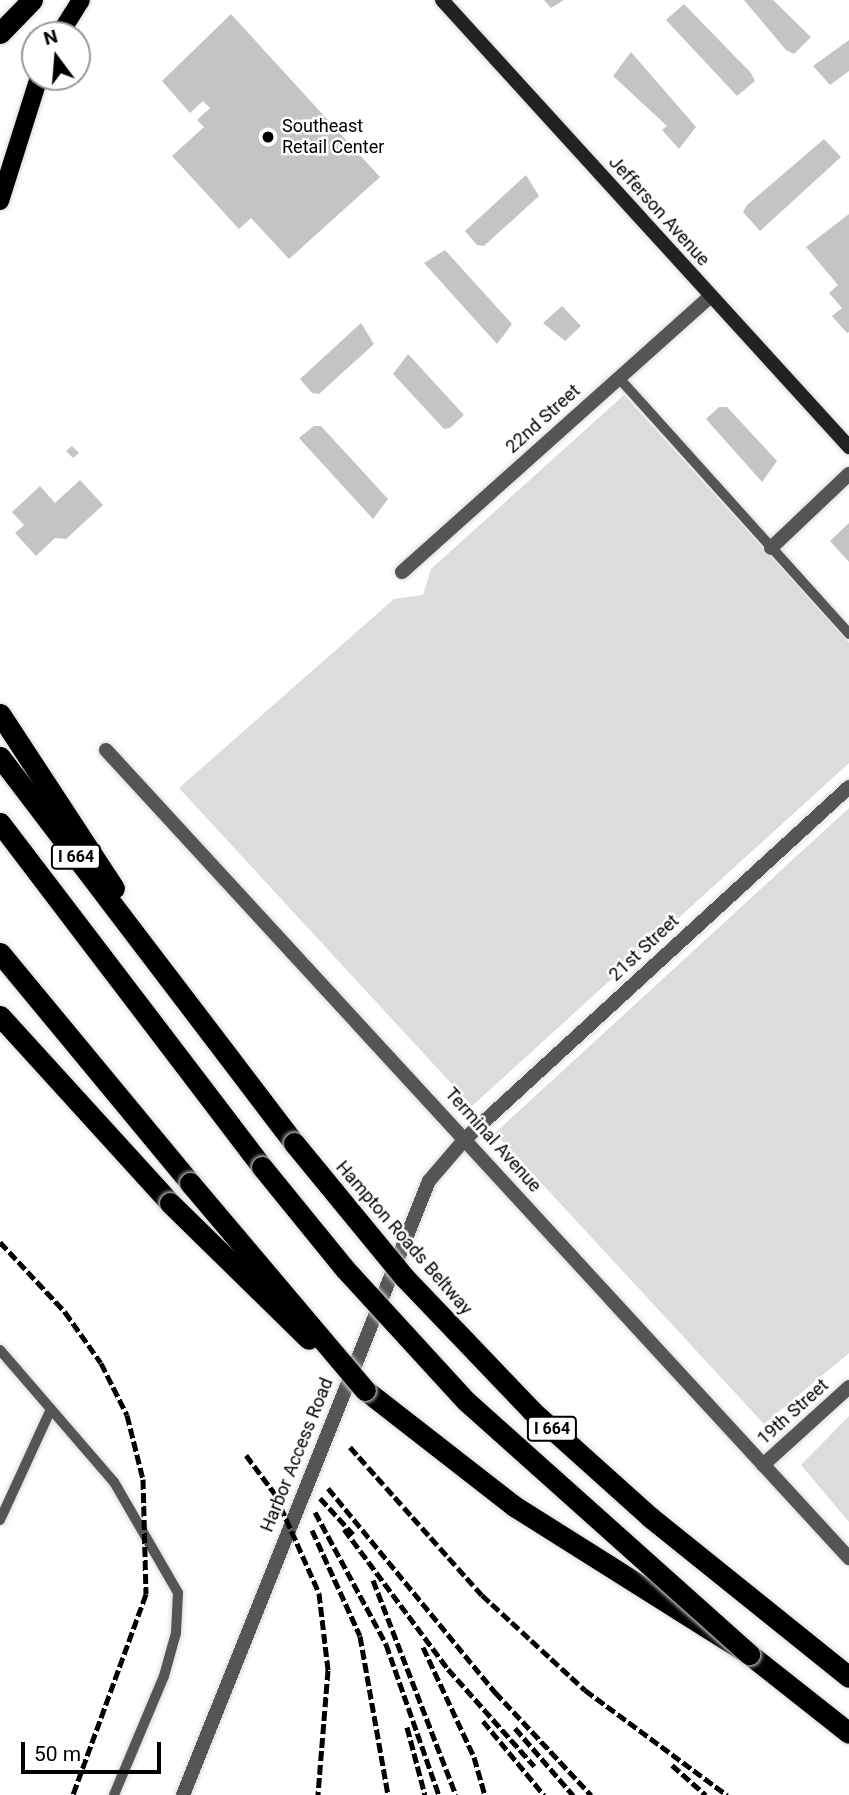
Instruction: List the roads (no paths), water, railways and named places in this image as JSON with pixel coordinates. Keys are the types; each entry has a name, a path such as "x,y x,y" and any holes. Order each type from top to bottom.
{"highway":[{"path":"0,33 32,0"},
{"path":"0,714 153,956"},
{"name":"Hampton Roads Beltway","path":"0,757 294,1143 405,1278 532,1411 650,1517 849,1677"},
{"name":"I 664","path":"0,823 262,1167 345,1269 466,1401 749,1654 849,1733"},
{"path":"0,953 366,1390"},
{"path":"0,1016 170,1203 366,1390 514,1506 749,1654"}],"main road":[{"path":"68,21 81,0"},
{"name":"Jefferson Avenue","path":"442,0 849,447"},
{"path":"0,201 35,91"}],"street":[{"name":"22nd Street","path":"402,572 710,296"},
{"path":"771,548 849,474"},
{"name":"Terminal Avenue","path":"106,750 849,1558"},
{"name":"21st Street","path":"465,1139 849,787"},
{"name":"Harbor Access Road","path":"183,1795 417,1203 465,1139"},
{"name":"19th Street","path":"762,1465 849,1387"}],"lane":[{"path":"618,377 849,634"},
{"path":"2,1353 114,1482 178,1593 176,1633 164,1676 114,1795"},
{"path":"0,1520 51,1409"}],"railway":[{"path":"0,1242 65,1312 101,1363 127,1415 143,1479 146,1594 73,1795"},
{"path":"350,1447 482,1595 585,1690 727,1795"},
{"path":"246,1455 275,1494 319,1593 328,1670 318,1795"},
{"path":"328,1488 495,1692 591,1795"},
{"path":"320,1498 353,1534"},
{"path":"315,1512 386,1644 439,1795"},
{"path":"344,1529 448,1669 534,1766"},
{"path":"312,1530 360,1636 388,1795"},
{"path":"373,1580 456,1795"},
{"path":"423,1647 474,1757 485,1795"},
{"path":"483,1721 544,1795"},
{"path":"407,1727 425,1795"},
{"path":"515,1728 573,1795"},
{"path":"672,1765 706,1795"}],"place":[{"name":"Southeast Retail Center","path":"268,137"}]}
